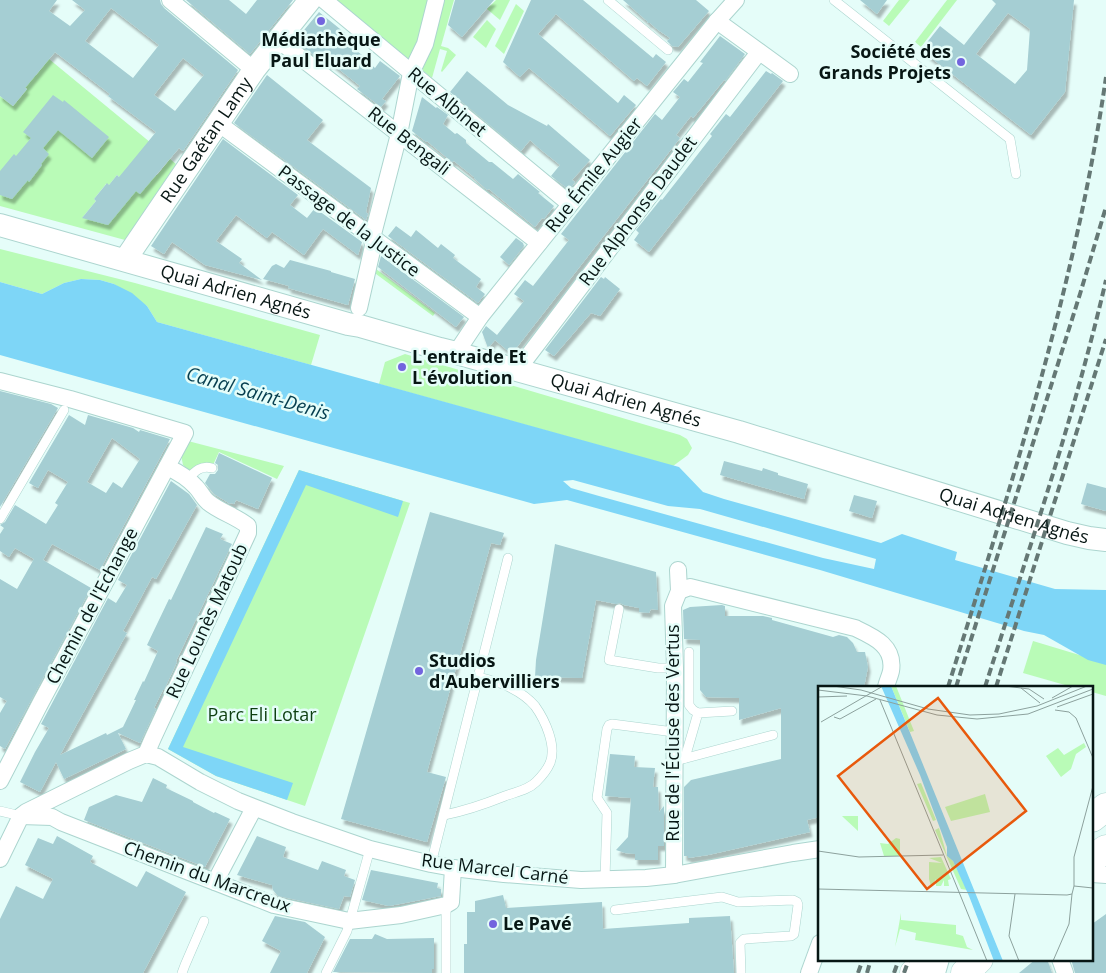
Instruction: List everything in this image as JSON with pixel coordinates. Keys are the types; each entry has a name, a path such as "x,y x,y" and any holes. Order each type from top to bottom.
{"highway":[{"path":"1094,816 1106,807"},
{"path":"1094,858 1106,849"},
{"path":"914,973 927,960"},
{"path":"965,973 978,960"}],"street":[{"path":"170,0 254,70"},
{"name":"Rue Gaétan Lamy","path":"125,260 254,70 310,0"},
{"name":"Rue Albinet","path":"324,0 570,204"},
{"path":"359,308 373,246 372,238 399,134 411,72 425,44 436,0"},
{"name":"Rue Émile Augier","path":"456,352 480,317 717,21 736,0"},
{"path":"717,21 790,74"},
{"name":"Rue Bengali","path":"278,40 539,243"},
{"name":"Rue Alphonse Daudet","path":"519,371 525,360 759,52"},
{"name":"Passage de la Justice","path":"218,123 480,317"},
{"name":"Quai Adrien Agnés","path":"0,225 348,324 456,352 740,432 1067,533 1106,540"},
{"name":"Chemin de l'Echange","path":"0,381 185,433 0,781"},
{"name":"Rue Lounès Matoub","path":"152,756 153,738 248,532 248,526 241,520 208,502 188,479 167,467"},
{"name":"Rue de l'Écluse des Vertus","path":"674,875 680,760 674,732 673,606 679,591 678,570"},
{"path":"679,591 690,587 855,628 876,638 886,646 891,659 891,670 886,686"},
{"path":"0,859 23,814 129,761 152,756"},
{"name":"Rue Marcel Carné","path":"152,756 238,801 312,830 370,849 453,868 581,880 646,878 674,875 818,849"},
{"path":"215,882 254,808"},
{"name":"Chemin du Marcreux","path":"23,814 52,817 70,826 274,905 349,921 401,915 446,905"},
{"path":"446,905 451,902 453,868"},
{"path":"809,973 818,948"},
{"path":"937,973 941,960"},
{"path":"1060,960 1066,973"}],"lane":[{"path":"608,0 668,50"},
{"path":"834,0 1010,139 1016,174"},
{"path":"0,520 64,410"},
{"path":"188,479 200,468 212,468"},
{"path":"431,864 508,558"},
{"path":"619,609 609,660 658,668 674,668"},
{"path":"689,652 690,705 693,710 698,713 732,711"},
{"path":"444,816 485,804 525,789 536,782 550,762 552,751 550,735 534,705 511,687 478,677"},
{"path":"680,760 698,713"},
{"path":"605,879 607,813 597,798 607,729 612,724 674,732"},
{"path":"680,760 773,735"},
{"path":"0,811 23,814"},
{"path":"326,973 347,932 370,849"},
{"path":"615,910 722,897 738,902 793,900 797,902 794,934 791,936 744,939 741,941 741,973"},
{"path":"446,905 446,973"},
{"path":"182,973 204,921"}],"green space":[{"path":"336,0 454,0 441,46 448,48 456,55 442,72 447,51 440,49 432,78"},
{"path":"496,0 510,0 500,20 487,9"},
{"path":"899,0 910,0 889,26 883,21"},
{"path":"947,0 957,0 921,47 915,42"},
{"path":"516,4 524,11 504,54 495,46"},
{"path":"487,20 496,29 486,48 473,37"},
{"path":"0,46 36,75 49,59 151,143 121,179 117,175 109,185 106,184 94,199 96,201 82,218 136,190 158,174 170,159 176,164 125,240 0,206 0,96 13,106 27,89 0,67"},
{"path":"0,249 135,283 320,335 311,365 157,322 147,306 114,284 100,280 81,279 64,283 42,294 0,282"},
{"path":"378,249 381,252 376,269 435,313 433,316 372,271"},
{"path":"405,354 680,435 687,439 692,448 688,455 673,466 379,384 385,362"},
{"path":"188,441 284,466 277,479 219,452 213,465 199,464 190,471 183,465 181,455"},
{"name":"Parc Eli Lotar","path":"299,470 410,503 305,806 216,776 168,749"},
{"path":"1033,641 1106,663 1106,696 1094,693 1094,686 1068,686 1023,673"}],"water":[{"name":"Canal Saint-Denis","path":"81,279 100,280 114,284 132,293 147,306 157,322 679,467 703,492 724,499 881,543 902,534 957,552 955,560 1055,589 1106,590 1106,665 1088,660 1044,635 1024,631 820,570 567,500 534,504 0,355 0,282 42,294 64,283","holes":["573,480 668,506 700,509 876,559 874,569 823,558 599,496 571,488 563,481"]},
{"path":"299,470 403,501 398,517 306,485 183,747 293,783 287,800 216,776 168,749"}],"building":[{"path":"0,0 57,0 49,11 70,26 85,10 72,0 160,0 164,8 238,70 183,151 179,148 140,194 136,191 108,225 82,218 96,201 94,199 107,183 109,185 117,175 119,177 156,132 108,96 110,94 55,52 25,88 27,89 13,106 0,96","holes":["111,8 159,45 133,78 85,41","183,58 204,75 175,111 154,95"]},
{"path":"186,0 229,0 246,14 257,0 293,0 250,54"},
{"path":"455,0 494,0 462,37 448,25"},
{"path":"531,0 583,0 653,58 656,54 666,62 647,86 637,78 634,81 556,14 538,34 618,103 624,95 636,105 610,136 529,68 520,77 503,62"},
{"path":"623,0 696,0 709,11 678,47 672,46 667,41 670,38 648,23"},
{"path":"860,0 887,0 877,14"},
{"name":"Société des Grands Projets","path":"992,0 1074,0 1065,92 1031,135 921,50 940,26 964,45 996,4","holes":["1008,13 1030,29 1027,70 1015,84 976,54"]},
{"path":"319,12 345,33 340,38 375,68 380,61 400,76 382,99 386,101 381,107 357,89 360,86 331,63 327,65 295,41"},
{"path":"720,36 745,54 725,81 693,118 691,116 676,135 680,138 514,351 507,350 495,340 488,348 482,332 486,326 497,335 524,301 514,294 525,280 533,286 569,240 561,234 655,114 662,120 680,97 673,92 684,79 688,82 703,63 700,62"},
{"path":"467,71 508,105 547,126 548,124 590,160 572,180 575,182 570,189 551,176 560,165 530,140 521,151 450,92"},
{"path":"766,71 783,81 649,252 634,240 639,233 636,230 712,136 710,134 726,114 730,117"},
{"path":"267,75 323,120 307,140 371,188 366,220 234,123"},
{"path":"53,95 63,102 64,100 109,137 92,158 58,130 43,148 49,154 29,182 28,180 12,199 0,195 0,171 31,138 23,132"},
{"path":"422,97 448,115 443,124 455,134 457,133 489,162 492,162 513,179 518,174 554,206 544,219 542,218 535,227 489,189 487,190 454,161 452,162 412,131"},
{"path":"223,139 298,195 290,205 307,218 315,208 362,242 358,255 323,229 304,255 272,232 267,238 236,215 216,241 242,259 239,263 262,280 205,265 172,242 164,254 151,246"},
{"path":"396,226 411,237 416,230 438,248 441,244 455,255 453,258 481,279 476,287 485,294 478,303 388,236"},
{"path":"516,238 524,246 509,265 500,257"},
{"path":"381,256 464,317 456,327 378,267"},
{"path":"290,260 355,279 348,305 263,279 272,266 276,264 284,268"},
{"path":"601,277 604,279 605,277 620,289 600,316 591,313 554,356 545,350"},
{"path":"0,391 51,404 58,408 0,507"},
{"path":"69,415 85,425 88,415 133,428 139,432 140,430 170,439 100,570 52,544 43,560 91,588 5,749 0,746 0,713 7,701 0,697 0,579 17,589 34,559 15,548 9,557 0,551 0,534 4,528 0,525 5,522 15,505 46,524 58,505 55,503 68,482 48,470 38,488 29,483","holes":["112,438 140,459 122,488 113,482 106,493 87,482"]},
{"path":"219,453 272,478 258,509 236,500 234,504 230,504 214,494 205,483 210,474 215,474 218,470 218,465 215,463"},
{"path":"724,461 762,471 763,468 778,473 778,475 808,484 804,499 720,475"},
{"path":"171,481 189,494 197,505 156,579 152,577 123,631 127,633 60,755 123,727 158,651 147,645 206,527 223,534 220,539 232,544 154,708 156,709 140,743 118,733 126,749 64,779 56,762 40,792 20,782 49,728 41,724 108,598 116,603 127,585 118,580"},
{"path":"1087,483 1106,488 1106,511 1081,504"},
{"path":"854,495 877,501 872,518 849,511"},
{"name":"Studios d'Aubervilliers","path":"430,512 504,533 500,545 491,543 427,772 446,777 427,842 341,819"},
{"path":"555,544 656,572 658,610 651,609 649,613 639,612 639,608 596,600 582,678 535,677 536,660"},
{"path":"722,605 725,606 725,616 763,616 833,637 839,635 847,637 853,643 857,652 865,652 868,667 864,686 818,686 818,817 807,820 810,832 708,855 688,858 688,856 684,856 684,787 691,780 781,759 781,708 739,720 739,698 706,697 700,690 700,640 684,639 683,610 690,607"},
{"path":"610,754 635,756 634,767 655,768 653,787 658,787 659,812 664,806 664,846 658,846 658,860 635,860 635,854 616,850 628,837 631,798 605,796"},
{"path":"153,778 167,785 166,788 214,813 230,819 205,867 84,820 89,807 116,795 142,802"},
{"path":"57,836 93,856 90,862 137,887 146,871 186,892 143,973 0,973 0,919 16,886 43,899 53,879 25,865 38,838 53,844"},
{"path":"257,836 286,847 283,857 318,870 322,861 346,870 344,876 355,880 350,897 344,896 339,909 278,896 273,890 272,885 237,875"},
{"path":"371,870 438,883 437,888 441,889 441,896 389,906 362,900"},
{"path":"503,895 506,908 602,902 603,929 689,923 689,918 730,916 734,973 464,973 464,944 467,944 467,912 475,912 475,901"},
{"path":"1106,914 1106,973 1075,973 1071,960 1094,960 1094,923"},
{"path":"275,916 305,922 325,937 307,973 270,973 281,951 262,941"},
{"path":"375,934 387,939 434,938 434,969 432,969 432,973 333,972 350,939 372,939"},
{"path":"1035,960 1047,960 1052,973 1019,973"}],"railway":[{"path":"948,686 1018,461 1059,308 1078,232 1106,77"},
{"path":"956,686 1106,207"},
{"path":"985,686 1065,434 1106,280"},
{"path":"996,686 1106,339"},
{"path":"858,973 863,960"},
{"path":"867,973 871,960"},
{"path":"894,973 899,960"},
{"path":"904,973 909,960"}],"place":[{"name":"Médiathèque Paul Eluard","path":"321,21"},
{"name":"Société des Grands Projets","path":"961,62"},
{"name":"L'entraide Et L'évolution","path":"402,367"},
{"name":"Studios d'Aubervilliers","path":"419,671"},
{"name":"Le Pavé","path":"493,924"}]}
